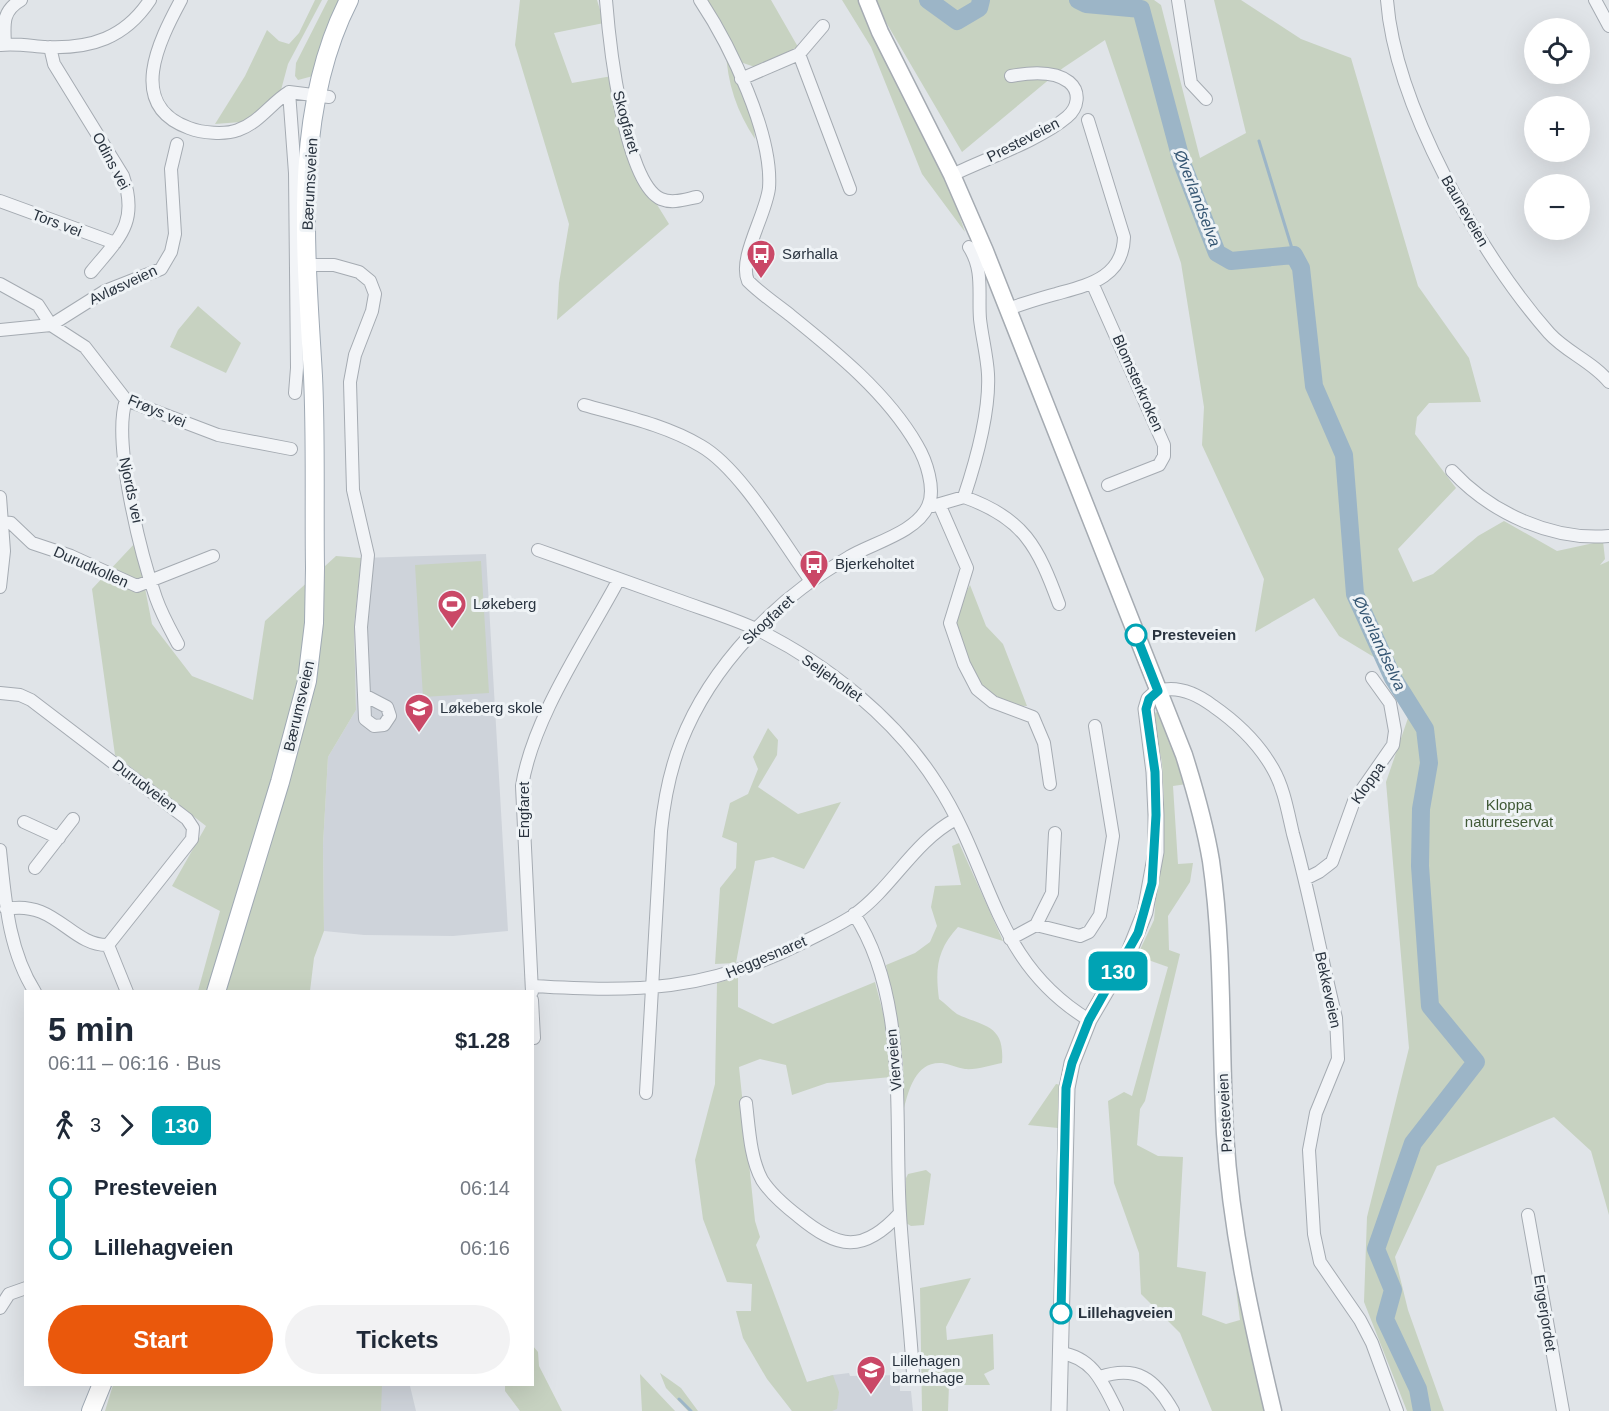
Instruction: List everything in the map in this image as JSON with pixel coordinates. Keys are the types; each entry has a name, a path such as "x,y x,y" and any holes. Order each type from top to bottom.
{"main road":[{"name":"Bærumsveien","path":"217,990 283,773 307,681 315,597 312,374 309,358 314,265 308,174 323,96 349,0"},
{"name":"Presteveien","path":"867,0 880,32 952,175 1191,776 1211,865 1232,1214 1240,1268 1273,1411"},
{"path":"85,1411 92,1386"},
{"path":"91,1411 101,1386"}],"street":[{"path":"21,0 11,6 5,16 3,45 50,47 105,40 132,24 150,0"},
{"path":"181,0 161,45 153,75 152,91 158,106 168,119 194,130 237,131 249,125 289,92 323,96"},
{"name":"Skogfaret","path":"606,0 614,79 640,173 648,190 660,198 671,201 698,197"},
{"path":"700,0 734,60 764,147 769,189 749,252 745,275 755,288 842,360 882,398 922,454 934,506 967,568 950,623 960,653 977,689 993,702 1034,717 1044,743 1050,784"},
{"path":"1178,0 1191,83 1206,99"},
{"name":"Bauneveien","path":"1387,0 1393,42 1416,109 1445,177 1519,298 1556,340 1609,382"},
{"path":"1594,0 1609,26"},
{"path":"741,79 799,54 823,26"},
{"name":"Odins vei","path":"50,47 54,64 123,176 129,194 126,231 91,272"},
{"path":"799,54 850,189"},
{"name":"Presteveien","path":"952,175 1037,135 1067,118 1075,108 1077,99 1074,88 1058,76 1026,74 1011,76"},
{"name":"Bærumsveien","path":"289,92 295,173 297,368 295,393"},
{"path":"1007,309 1093,285 1112,269 1124,247 1124,237 1088,120"},
{"name":"Avløsveien","path":"0,330 51,324 105,291 153,273 166,263 175,234 171,177 177,144"},
{"name":"Tors vei","path":"0,201 114,243"},
{"path":"964,497 979,441 988,374 980,318 980,272 969,247"},
{"path":"314,265 334,265 359,272 370,281 375,294 372,310 354,356 350,382 353,490 368,555 361,627 364,695"},
{"path":"0,284 38,304 51,324"},
{"name":"Blomsterkroken","path":"1093,285 1164,445 1164,456 1159,465 1108,485"},
{"name":"Frøys vei","path":"51,324 85,347 126,400 218,435 291,449"},
{"name":"Njords vei","path":"126,400 122,412 121,438 150,579 164,618 178,644"},
{"path":"584,405 647,424 702,446 741,484 811,581"},
{"path":"1452,471 1486,501 1523,521 1563,534 1586,538 1609,536"},
{"path":"0,496 4,551 0,587"},
{"path":"934,506 964,497 997,512 1025,533 1045,565 1059,604"},
{"name":"Skogfaret","path":"646,1093 661,831 671,774 681,743 700,705 741,643 755,629 811,581 850,555 901,530 934,506"},
{"name":"Durudkollen","path":"3,522 11,523 32,543 71,556 133,585 137,586 150,579"},
{"name":"Seljeholtet","path":"538,550 755,629 827,673 890,722 929,771 969,841 987,894 1010,939 1047,990 1089,1020"},
{"path":"150,579 213,556"},
{"name":"Engfaret","path":"532,989 522,786 525,763 551,705 620,579"},
{"name":"Kloppa","path":"1305,879 1332,862 1354,801 1393,745 1395,731 1390,703 1372,678"},
{"name":"Bekkeveien","path":"1158,691 1172,689 1203,699 1223,713 1264,753 1280,786 1305,879 1339,1040 1334,1073 1316,1113 1309,1150 1316,1248 1327,1275 1360,1320 1372,1343 1396,1411"},
{"path":"1059,1411 1066,1088 1072,1063 1089,1020 1138,933 1152,883 1156,815 1155,772 1146,709 1149,699 1158,691"},
{"name":"Durudveien","path":"0,693 20,695 31,700 187,819 193,828 192,839 108,945"},
{"path":"1036,925 1080,936 1089,932 1100,915 1113,836 1095,726"},
{"path":"35,868 73,819"},
{"name":"Heggesnaret","path":"532,989 653,988 688,984 742,969 783,952 854,914 877,893 926,838 956,819"},
{"path":"24,822 58,838"},
{"path":"1010,939 1036,925 1052,894 1055,833"},
{"path":"0,850 6,909 21,966 34,990"},
{"path":"6,909 19,906 54,916 91,942 108,945 126,990"},
{"name":"Vierveien","path":"854,914 872,945 891,1026 896,1084 900,1213 913,1374"},
{"path":"746,1103 753,1151 762,1180 776,1197 825,1238 854,1244 881,1232 900,1213"},
{"name":"Engerjordet","path":"1528,1215 1563,1411"},
{"path":"0,1308 9,1294 24,1289"},
{"path":"1061,1359 1083,1360 1100,1377 1117,1411"},
{"path":"1100,1377 1112,1372 1136,1373 1160,1389 1173,1411"}],"shaded area":[{"name":"Løkeberg skole","path":"486,554 508,931 453,936 364,935 324,931 323,845 328,757 356,710 354,626 361,558"},
{"path":"849,1373 850,1376 900,1375 900,1391 911,1391 913,1411 792,1411 777,1390"},
{"path":"258,1386 410,1386 416,1411 266,1411"}],"green space":[{"path":"315,0 322,0 288,64 281,90 252,116 241,122 215,124 245,76 267,30 279,41 289,44 299,33"},
{"path":"328,0 341,0 313,76 298,80 295,76 296,63"},
{"path":"520,0 597,0 604,23 554,33 572,83 612,76 648,190 669,224 557,320 559,283 569,224 515,45"},
{"path":"699,0 771,0 798,47 755,67 734,60"},
{"path":"842,0 861,0 942,165 965,232 922,174 871,47"},
{"name":"Kloppa naturreservat","path":"873,0 1154,0 1161,5 1200,158 1246,133 1214,0 1241,0 1301,39 1351,58 1418,286 1469,358 1481,402 1429,403 1417,417 1415,434 1456,488 1398,549 1413,582 1433,574 1478,536 1504,521 1557,551 1603,541 1605,559 1600,565 1609,561 1609,1215 1591,1151 1554,1117 1437,1166 1395,1257 1408,1310 1444,1411 1407,1411 1364,1302 1367,1217 1409,1048 1386,782 1408,718 1387,665 1339,636 1314,598 1255,632 1264,579 1202,445 1204,407 1181,263 1105,40 1063,68 962,152"},
{"path":"726,50 753,120 755,139 734,97 728,74"},
{"path":"198,306 241,343 226,373 170,347 178,330"},
{"path":"136,542 152,624 192,676 253,700 265,621 336,556 361,558 354,626 356,710 328,757 323,845 324,931 314,958 310,990 198,990 220,911 172,886 206,826 115,755 92,589"},
{"name":"Løkeberg","path":"481,561 489,693 423,697 415,565"},
{"path":"970,585 986,626 1003,644 1027,706 1003,702 989,693 976,675 965,653 955,619"},
{"path":"1156,712 1162,714 1187,784 1173,786 1178,864 1193,863 1190,882 1168,916 1169,950 1180,954 1145,1101 1140,1109 1137,1145 1158,1156 1183,1157 1177,1267 1206,1272 1202,1315 1226,1324 1240,1320 1236,1289 1267,1411 1212,1411 1180,1333 1141,1294 1139,1253 1114,1183 1108,1101 1124,1092 1132,1096 1168,967 1137,956 1154,920 1164,800 1162,763 1153,717"},
{"path":"768,728 778,740 777,755 758,787 798,814 841,802 804,869 773,857 755,861 736,963 715,964 720,888 736,868 737,843 722,837 730,803 748,794 758,769 753,757"},
{"path":"959,843 1003,941 958,927 951,935 939,960 937,978 939,999 957,1014 984,1025 996,1034 1002,1050 1002,1063 970,1069 942,1063 926,1067 920,1071 911,1085 904,1108 903,1061 886,965 915,953 930,942 937,926 931,907 935,886 961,885 952,846"},
{"path":"738,977 738,1007 773,1024 875,982 886,1024 891,1077 827,1083 792,1095 786,1065 760,1059 739,1067 755,1221 760,1237 756,1245 807,1382 833,1375 839,1392 837,1409 832,1411 792,1411 767,1379 743,1338 736,1311 751,1311 752,1284 727,1282 703,1219 695,1160 715,1084 717,983"},
{"path":"1056,1084 1062,1085 1058,1128 1028,1125"},
{"path":"926,1170 931,1174 924,1225 911,1226 906,1223 906,1178 908,1174"},
{"path":"971,1278 946,1327 947,1340 993,1334 994,1369 984,1374 990,1385 949,1385 948,1411 922,1411 920,1288"},
{"path":"534,1347 538,1352 539,1366 562,1411 520,1411 505,1391 505,1386 534,1386"},
{"path":"660,1373 681,1388 698,1411 688,1411 666,1388"},
{"path":"640,1374 675,1411 642,1411"},
{"path":"113,1386 382,1386 381,1411 105,1411"}],"waterway":[{"name":"Øverlandselva","path":"928,0 957,21 979,8 981,0"},
{"name":"Øverlandselva","path":"1078,0 1086,4 1141,9 1182,163 1217,253 1231,261 1294,255 1301,268 1314,386 1344,455 1355,594 1393,678 1425,729 1429,763 1421,809 1420,866 1430,1006 1476,1062 1413,1143 1376,1249 1393,1290 1385,1319 1418,1389 1422,1411"},
{"path":"1259,141 1294,255"},
{"path":"679,1399 691,1411"}],"bus line":[{"name":"130","path":"1061,1313 1066,1088 1072,1063 1089,1020 1138,933 1152,883 1156,852 1155,772 1146,703 1158,691 1136,635"}],"place":[{"name":"Sørhalla","path":"761,280"},
{"name":"Bjerkeholtet","path":"814,590"},
{"name":"Løkeberg","path":"452,630"},
{"name":"Presteveien","path":"1136,635"},
{"name":"Løkeberg skole","path":"419,734"},
{"name":"Lillehagveien","path":"1061,1313"},
{"name":"Lillehagen barnehage","path":"871,1396"}]}
